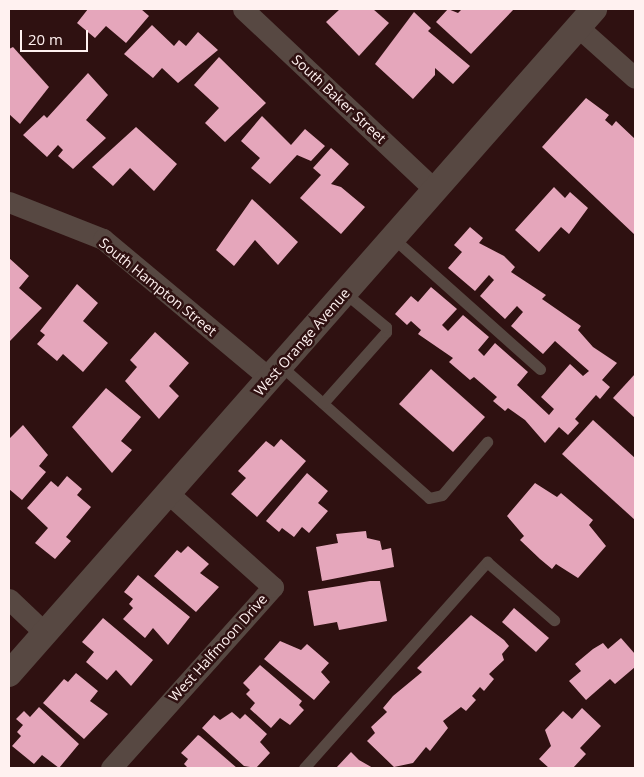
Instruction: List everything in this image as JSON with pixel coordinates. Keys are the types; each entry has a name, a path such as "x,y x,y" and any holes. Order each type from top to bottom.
{"street":[{"name":"South Baker Street","path":"243,9 435,190"},
{"name":"West Orange Avenue","path":"9,674 170,495 275,372 586,18"},
{"path":"586,18 635,78"},
{"name":"South Hampton Street","path":"9,202 103,239 275,372"},
{"name":"West Halfmoon Drive","path":"111,768 273,587 170,495"},
{"path":"9,599 45,633"}],"lane":[{"path":"393,238 540,369"},
{"path":"322,403 386,332 386,327 345,293"},
{"path":"275,372 322,403 429,498 442,495 487,442"},
{"path":"304,768 488,562 554,620"}],"building":[{"path":"88,9 141,9 149,16 126,43 106,26 95,38 77,23"},
{"path":"340,9 373,9 389,23 359,56 326,22"},
{"path":"448,9 458,13 462,9 514,9 471,54 436,22"},
{"path":"414,12 431,28 428,31 470,66 453,84 435,68 435,75 413,99 375,64"},
{"path":"152,25 174,46 179,40 186,46 198,32 218,50 178,83 162,68 153,78 124,54"},
{"path":"13,47 49,87 20,124 9,114 9,49"},
{"path":"219,57 266,103 225,142 205,123 219,108 194,85"},
{"path":"88,73 108,95 86,120 106,138 73,169 58,156 63,150 58,145 47,157 23,135 44,115 47,118"},
{"path":"586,98 609,115 605,120 612,126 616,121 635,139 635,235 542,147"},
{"path":"262,116 291,145 305,129 325,146 311,161 297,155 270,184 251,168 260,158 241,141"},
{"path":"136,127 177,164 154,191 130,168 113,186 92,167"},
{"path":"331,148 349,164 331,184 341,187 365,207 341,234 300,198 321,175 313,168"},
{"path":"554,187 565,198 570,192 588,208 569,234 561,227 539,252 515,230"},
{"path":"252,199 298,242 278,265 255,240 234,266 216,250"},
{"path":"470,227 483,238 479,243 504,256 515,267 511,272 546,295 542,299 581,326 578,330 593,347 617,363 602,380 610,387 600,399 596,395 575,419 579,423 568,435 559,427 545,443 525,420 508,408 505,411 493,401 497,397 474,377 470,380 449,362 453,358 418,334 421,330 411,321 407,325 395,314 411,296 418,302 431,287 457,309 442,325 448,331 463,315 489,337 478,350 484,356 495,343 528,372 517,385 549,415 554,409 541,397 570,364 583,376 589,371 555,341 543,354 511,326 523,312 517,306 505,319 480,296 494,280 489,275 475,291 448,268 462,252 454,245"},
{"path":"9,258 29,276 19,288 42,308 9,342"},
{"path":"77,284 98,303 83,321 108,343 83,372 63,354 57,361 37,344 45,335 40,331"},
{"path":"155,332 189,363 169,386 179,396 159,419 125,381 137,367 130,360"},
{"path":"431,369 485,417 453,452 399,404"},
{"path":"635,374 635,418 613,398"},
{"path":"106,388 141,417 121,441 132,450 112,473 72,427"},
{"path":"593,420 635,458 635,520 562,454"},
{"path":"23,425 48,455 39,466 46,472 22,500 9,489 9,439"},
{"path":"281,439 306,461 257,517 231,494 246,478 238,471 266,441 274,447"},
{"path":"307,473 328,491 318,503 328,511 309,533 302,527 294,537 282,528 279,532 266,521"},
{"path":"67,476 82,489 77,495 91,507 66,537 71,541 55,559 35,543 48,528 27,508 51,481 58,487"},
{"path":"535,483 557,497 561,493 593,520 589,525 606,546 578,578 556,564 552,569 540,559 520,540 524,536 507,516"},
{"path":"366,531 367,538 380,541 382,550 391,548 394,567 322,581 316,547 338,543 336,534"},
{"path":"188,546 209,564 200,573 219,587 196,612 154,576 177,550 181,553"},
{"path":"138,575 190,617 168,645 153,628 145,638 123,619 133,608 129,604 133,599 124,592"},
{"path":"380,581 387,621 339,630 337,622 314,626 308,591"},
{"path":"514,608 549,638 536,652 502,622"},
{"path":"471,615 509,646 502,654 504,660 489,674 494,679 484,691 480,687 472,696 476,700 466,711 461,707 443,721 448,728 430,751 426,747 413,763 394,767 367,741 375,733 371,727 387,712 383,708 393,696 422,672 417,668"},
{"path":"103,618 153,660 131,686 116,670 107,680 86,662 94,652 82,642"},
{"path":"621,638 635,654 635,667 615,684 610,679 586,700 569,681 581,671 575,664 603,643 608,649"},
{"path":"280,641 301,650 307,644 329,663 321,672 330,682 314,700 264,659"},
{"path":"260,665 302,701 299,705 304,710 290,725 280,718 271,728 250,709 255,703 246,694 250,690 243,683"},
{"path":"76,673 98,691 90,701 108,714 84,739 43,703 64,679 68,682"},
{"path":"39,707 79,744 59,768 42,755 34,764 12,746 21,736 17,732 23,725 16,719 24,711 30,717"},
{"path":"582,708 601,726 580,748 586,754 573,768 549,768 539,759 551,746 545,730 563,711 572,719"},
{"path":"232,712 240,719 245,714 267,734 260,742 270,753 256,768 244,766 202,728 214,715 220,720"},
{"path":"198,735 237,768 188,768 184,764 188,759 181,753"},
{"path":"351,752 359,760 373,768 336,768"}]}
